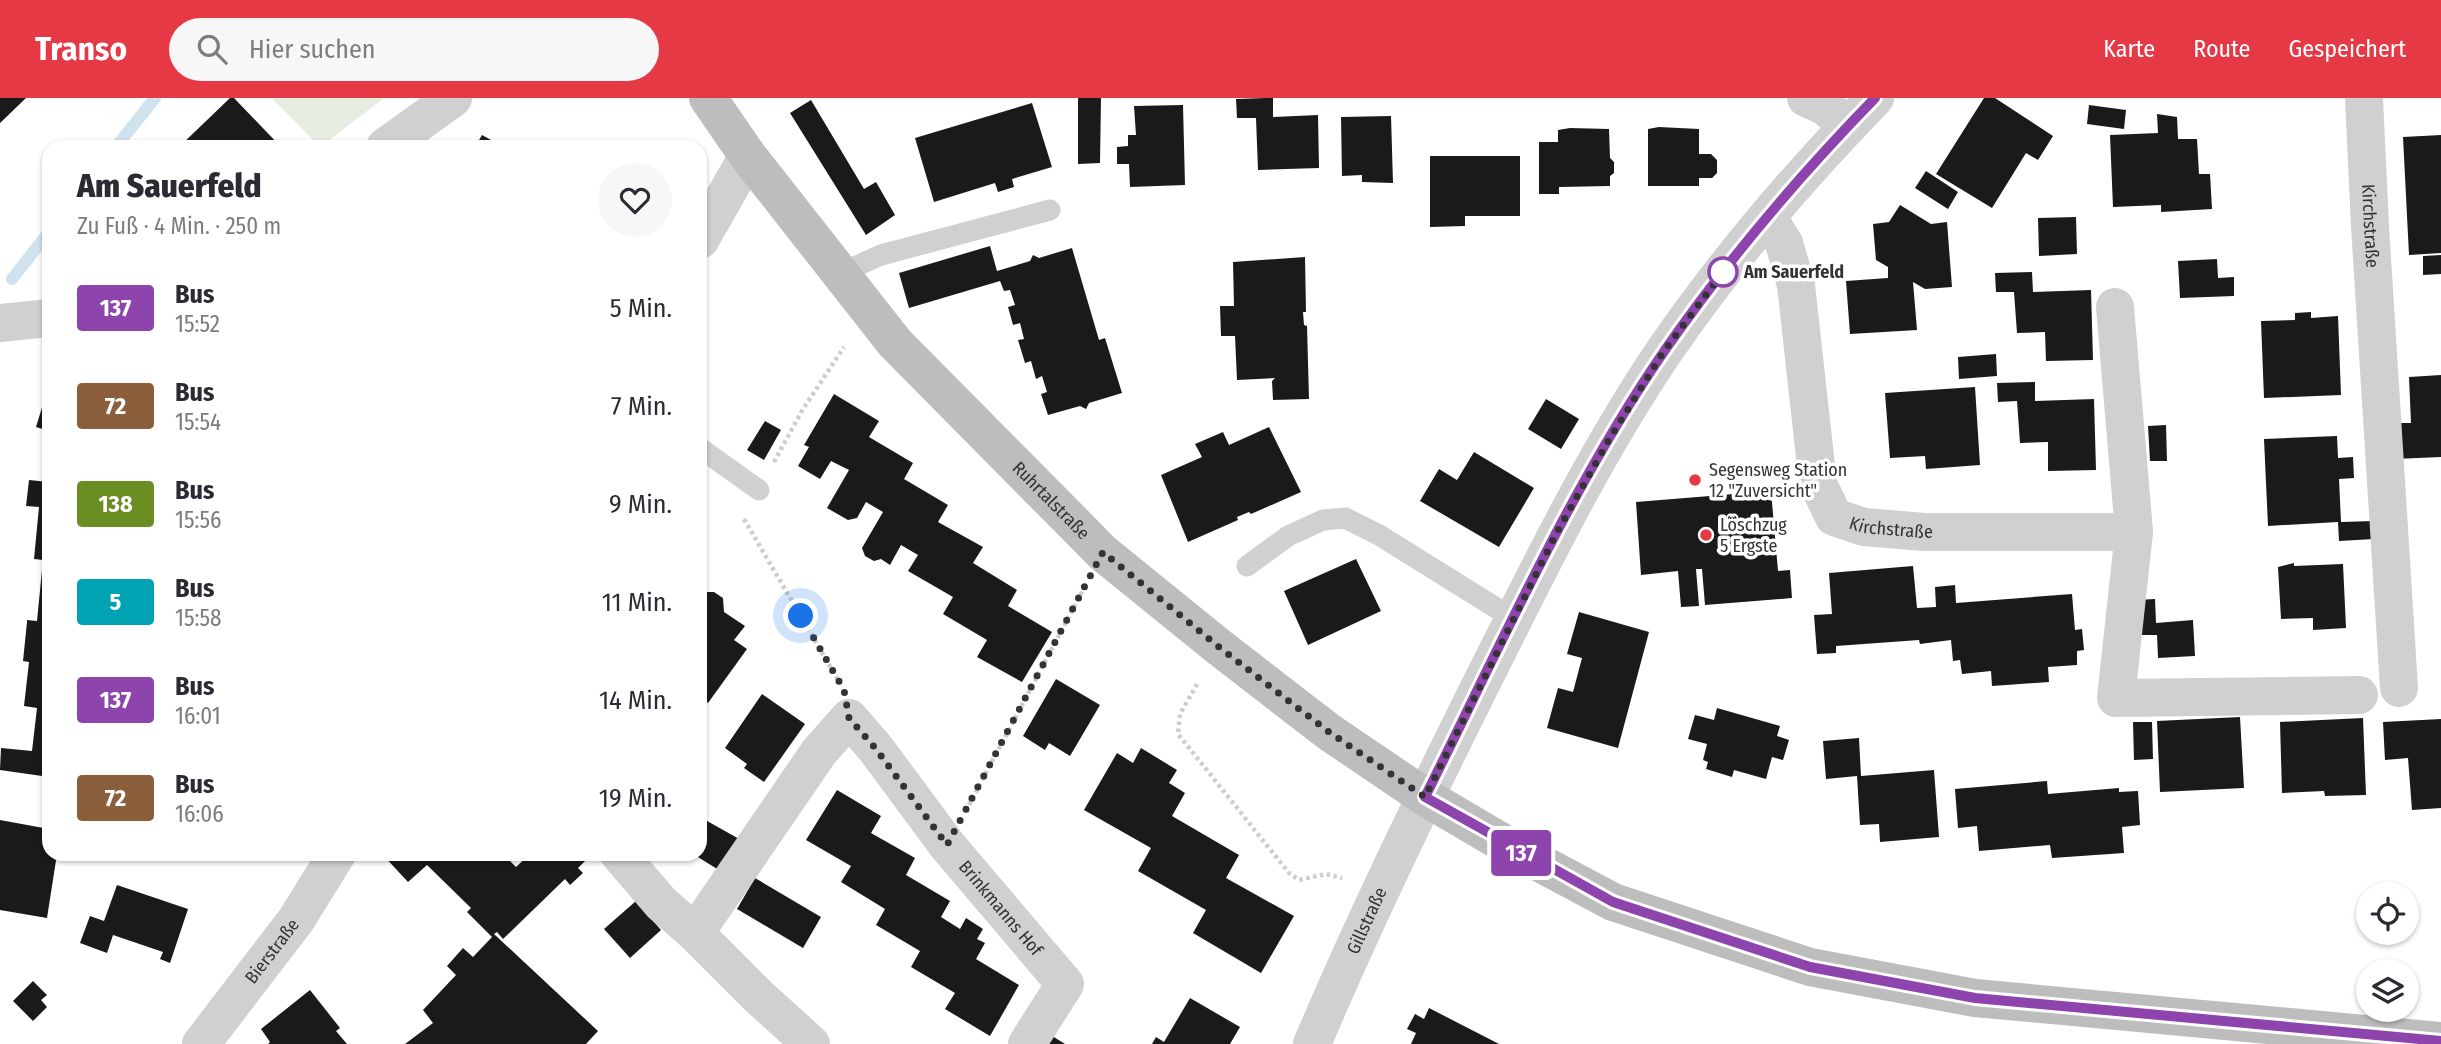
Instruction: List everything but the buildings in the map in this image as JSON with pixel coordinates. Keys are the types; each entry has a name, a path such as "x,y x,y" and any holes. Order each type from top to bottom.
{"main road":[{"name":"Ruhrtalstraße","path":"708,98 748,156 868,311 904,352 1103,552 1329,732 1425,797 1613,902 1810,967 1975,998 2441,1041"}],"street":[{"path":"395,140 453,98"},
{"path":"1806,98 1824,106 1848,126"},
{"path":"1425,797 1557,532 1610,438 1664,351 1718,276 1875,98"},
{"name":"Kirchstraße","path":"2364,98 2399,688"},
{"path":"707,228 748,156"},
{"name":"Kirchstraße","path":"1768,218 1784,243 1796,285 1818,484 1834,517 1864,527 1924,532 2134,532"},
{"path":"2115,307 2134,532 2116,698 2359,695"},
{"path":"0,323 42,319"},
{"path":"695,933 819,752 849,718"},
{"name":"Brinkmanns Hof","path":"849,718 876,749 947,845 1065,984 1027,1044"},
{"name":"Gillstraße","path":"1312,1044 1425,797"},
{"name":"Bierstraße","path":"201,1044 296,920 333,861"},
{"path":"625,861 661,903 810,1044"}],"lane":[{"path":"841,273 881,256 1050,210"},
{"path":"707,453 759,491"},
{"path":"1247,566 1288,536 1323,520 1346,518 1379,535 1514,619"}],"path":[{"path":"849,718 844,690 744,518 803,409 868,311"},
{"path":"947,845 1103,552"},
{"path":"1219,647 1180,715 1178,734 1289,873 1299,880 1326,874 1383,887"}],"shaded area":[{"path":"272,98 384,98 329,140 313,140"}],"waterway":[{"path":"122,140 155,98"},
{"path":"12,279 42,241"}],"bus line":[{"name":"137","path":"1875,98 1718,276 1664,351 1610,438 1557,532 1425,797 1510,847 1613,902 1810,967 1975,998 2441,1041"}],"place":[{"name":"Am Sauerfeld","path":"1723,272"},
{"name":"Segensweg Station 12 \"Zuversicht\"","path":"1695,480"},
{"name":"Löschzug 5 Ergste","path":"1706,535"}],"route":[{"path":"801,616 844,690 849,718 876,749 947,845 1103,552 1329,732 1425,797 1557,532 1610,438 1664,351 1723,272"}]}
